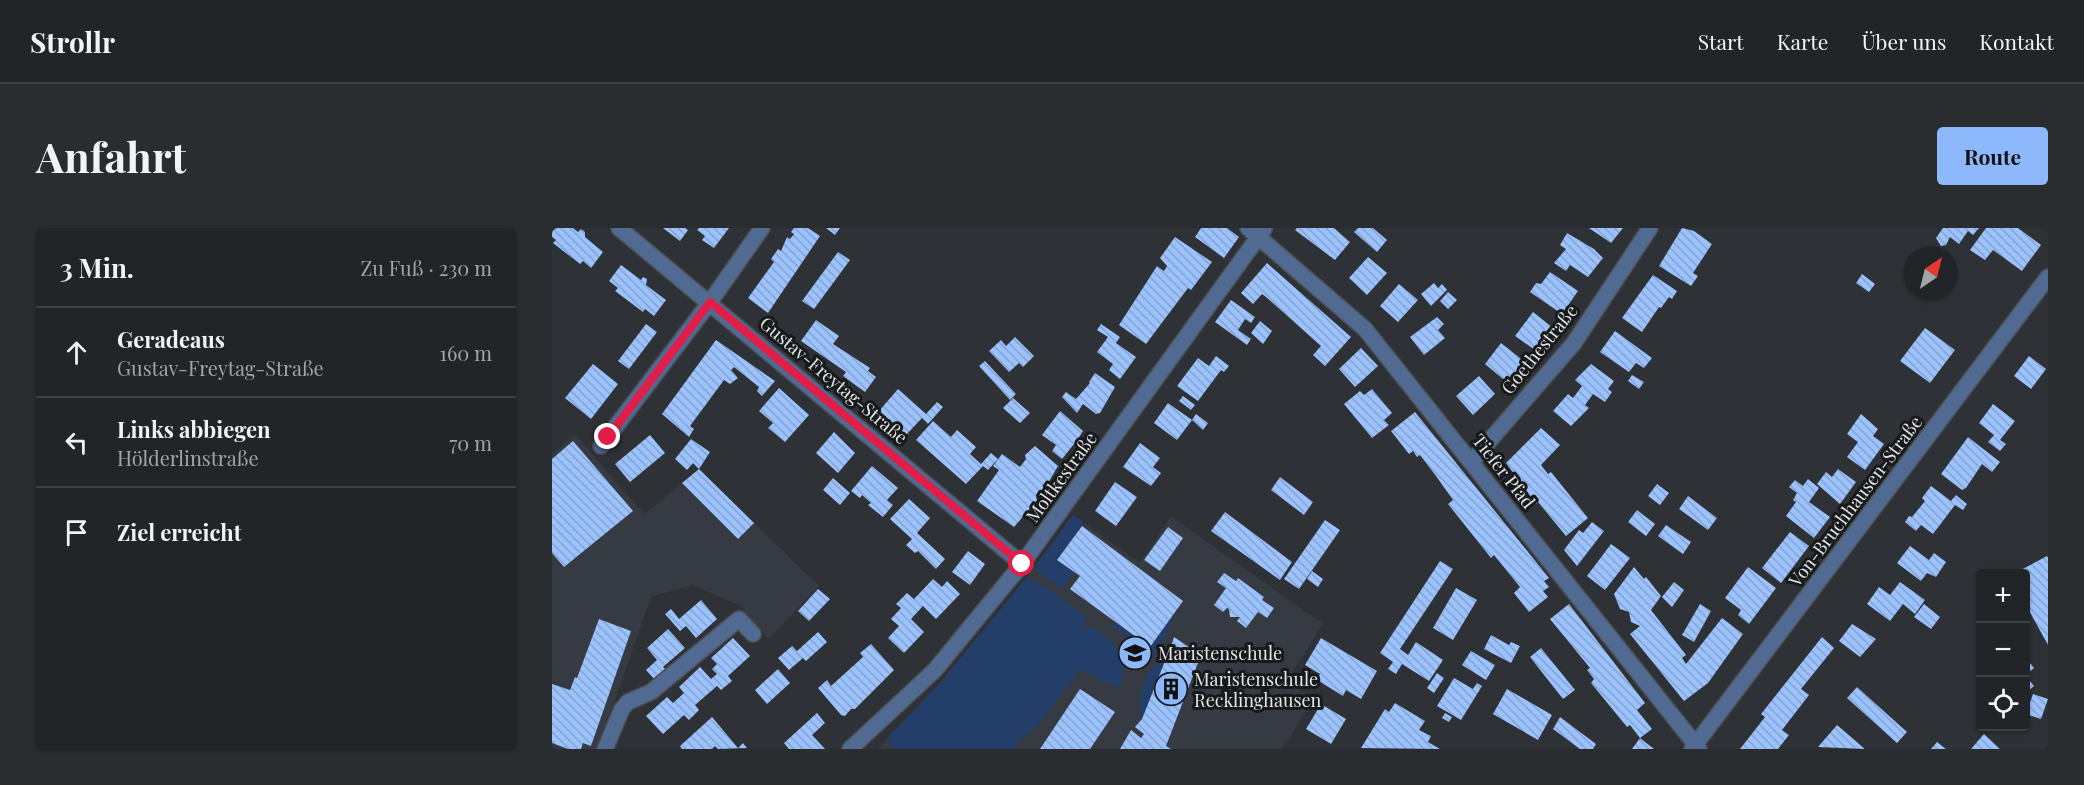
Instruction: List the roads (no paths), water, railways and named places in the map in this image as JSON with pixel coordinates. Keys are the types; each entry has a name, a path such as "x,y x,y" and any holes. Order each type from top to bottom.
{"street":[{"name":"Gustav-Freytag-Straße","path":"619,228 1022,564"},
{"path":"601,446 710,302 762,228"},
{"name":"Goethestraße","path":"1472,461 1574,343 1650,228"},
{"name":"Tiefer Pfad","path":"1257,231 1365,329 1472,461 1696,748"},
{"name":"Moltkestraße","path":"850,749 934,670 1022,564 1257,231"},
{"name":"Von-Bruchhausen-Straße","path":"1696,748 2048,276"},
{"path":"605,749 622,709 628,702 651,692 740,619 753,634"}],"place":[{"name":"Maristenschule","path":"1135,653"},
{"name":"Maristenschule Recklinghausen","path":"1171,689"}]}
